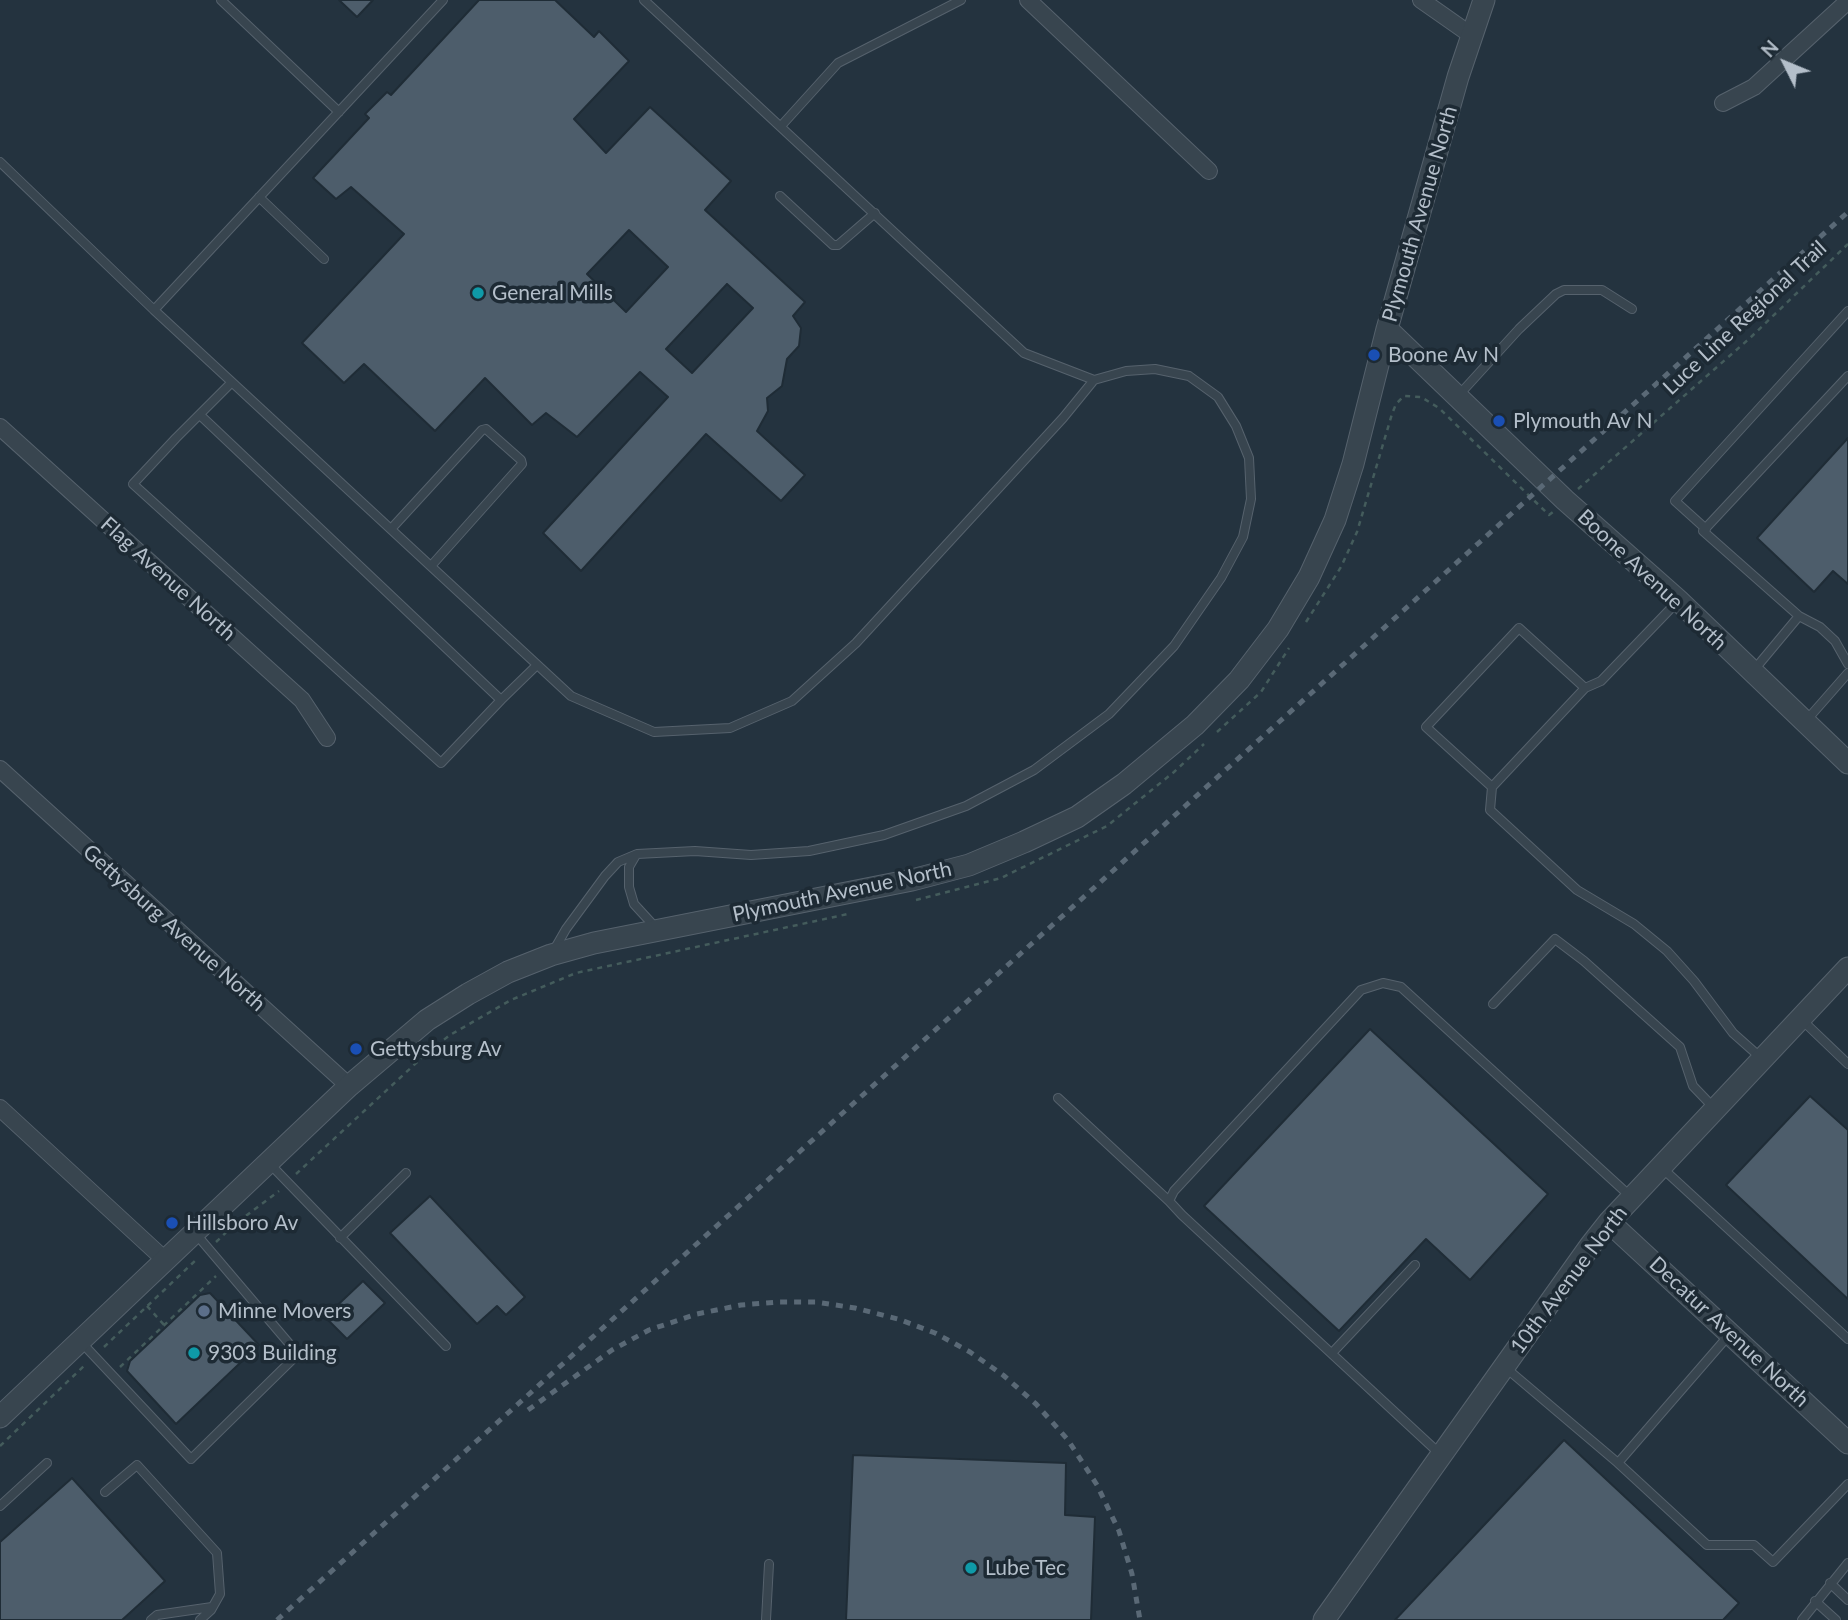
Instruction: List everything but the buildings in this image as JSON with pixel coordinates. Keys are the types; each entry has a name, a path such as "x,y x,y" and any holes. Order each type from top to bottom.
{"street":[{"path":"1028,0 1209,171"},
{"path":"1422,0 1471,35"},
{"name":"Plymouth Avenue North","path":"0,1417 87,1349 165,1260 349,1086 426,1020 508,972 551,955 658,930 912,880 969,865 1077,817 1170,748 1239,680 1279,629 1309,578 1335,520 1353,464 1387,329 1471,35 1484,0"},
{"path":"1723,103 1754,87 1848,1"},
{"name":"Boone Avenue North","path":"1387,329 1565,500 1678,600 1848,763"},
{"name":"Flag Avenue North","path":"0,427 302,700 327,738"},
{"name":"Gettysburg Avenue North","path":"0,769 349,1086"},
{"name":"10th Avenue North","path":"1329,1618 1440,1454 1609,1222 1842,977"},
{"path":"0,1108 165,1260"},
{"name":"Decatur Avenue North","path":"1609,1222 1848,1443"}],"lane":[{"path":"221,0 339,112"},
{"path":"155,310 443,0"},
{"path":"645,0 1024,353 1094,380"},
{"path":"780,126 838,64 961,0"},
{"path":"0,162 155,310 571,696 654,732 730,729 792,701 856,643 1063,418 1094,380 1126,371 1155,369 1189,376 1218,397 1236,426 1249,458 1251,499 1242,537 1221,578 1174,646 1109,714 1034,770 966,806 884,835 809,851 751,855 695,851 637,854 618,862 566,929 551,955"},
{"path":"780,196 833,245 838,245 875,213"},
{"path":"259,197 324,259"},
{"path":"1458,397 1519,329 1556,294 1564,290 1602,290 1632,309"},
{"path":"1706,529 1675,501 1848,311"},
{"path":"1848,376 1703,531 1799,616 1828,634 1848,664"},
{"path":"232,382 133,484 441,763 537,665"},
{"path":"200,415 501,700"},
{"path":"391,529 482,430 486,429 521,460 522,464 431,566"},
{"path":"1678,600 1601,681 1585,688 1492,787 1490,810 1577,890 1634,924 1667,951 1694,981 1733,1033 1763,1059"},
{"path":"1752,673 1799,616"},
{"path":"1492,787 1426,727 1520,628 1585,688"},
{"path":"1805,722 1848,673"},
{"path":"637,854 629,867 629,887 634,904 658,930"},
{"path":"1493,1004 1555,939 1584,961 1680,1047 1693,1086 1715,1109"},
{"path":"1169,1201 1174,1191 1361,990 1383,983 1401,987 1632,1198"},
{"path":"1801,1018 1848,1064"},
{"path":"1058,1098 1440,1454"},
{"path":"269,1163 446,1346"},
{"path":"1661,1167 1848,1339"},
{"path":"340,1238 406,1173"},
{"path":"87,1349 191,1459 298,1354 194,1233"},
{"path":"1332,1353 1415,1265"},
{"path":"1618,1463 1730,1334"},
{"path":"1504,1366 1618,1463 1707,1545 1754,1545 1773,1562 1848,1484"},
{"path":"0,1506 47,1463"},
{"path":"105,1492 137,1465 217,1553 220,1594 213,1607 200,1620"},
{"path":"1802,1620 1848,1563"},
{"path":"766,1620 769,1564"},
{"path":"1830,1583 1848,1600"},
{"path":"1815,1601 1836,1620"},
{"path":"151,1620 157,1615 213,1607"}],"path":[{"name":"Luce Line Regional Trail","path":"1304,624 1341,567 1357,532 1392,414 1396,404 1404,396 1421,397 1439,408 1549,515 1750,338 1848,244"},
{"path":"913,901 1001,878 1107,826 1174,772 1249,705 1261,692 1291,644"},
{"path":"0,1446 87,1349 147,1306 235,1224 272,1198 428,1052 450,1035 511,1000 576,974 851,913"},
{"path":"112,1374 225,1267"},
{"path":"147,1306 165,1326"}],"railway":[{"path":"277,1620 1848,212"},
{"path":"528,1410 612,1350 649,1330 697,1314 741,1305 816,1302 898,1319 935,1333 970,1352 1003,1375 1036,1404 1068,1440 1097,1485 1119,1531 1132,1574 1140,1620"}],"place":[{"name":"General Mills","path":"478,293"},
{"name":"Boone Av N","path":"1374,355"},
{"name":"Plymouth Av N","path":"1499,421"},
{"name":"Gettysburg Av","path":"356,1049"},
{"name":"Hillsboro Av","path":"172,1223"},
{"name":"Minne Movers","path":"204,1311"},
{"name":"9303 Building","path":"194,1353"},
{"name":"Lube Tec","path":"971,1568"}]}
